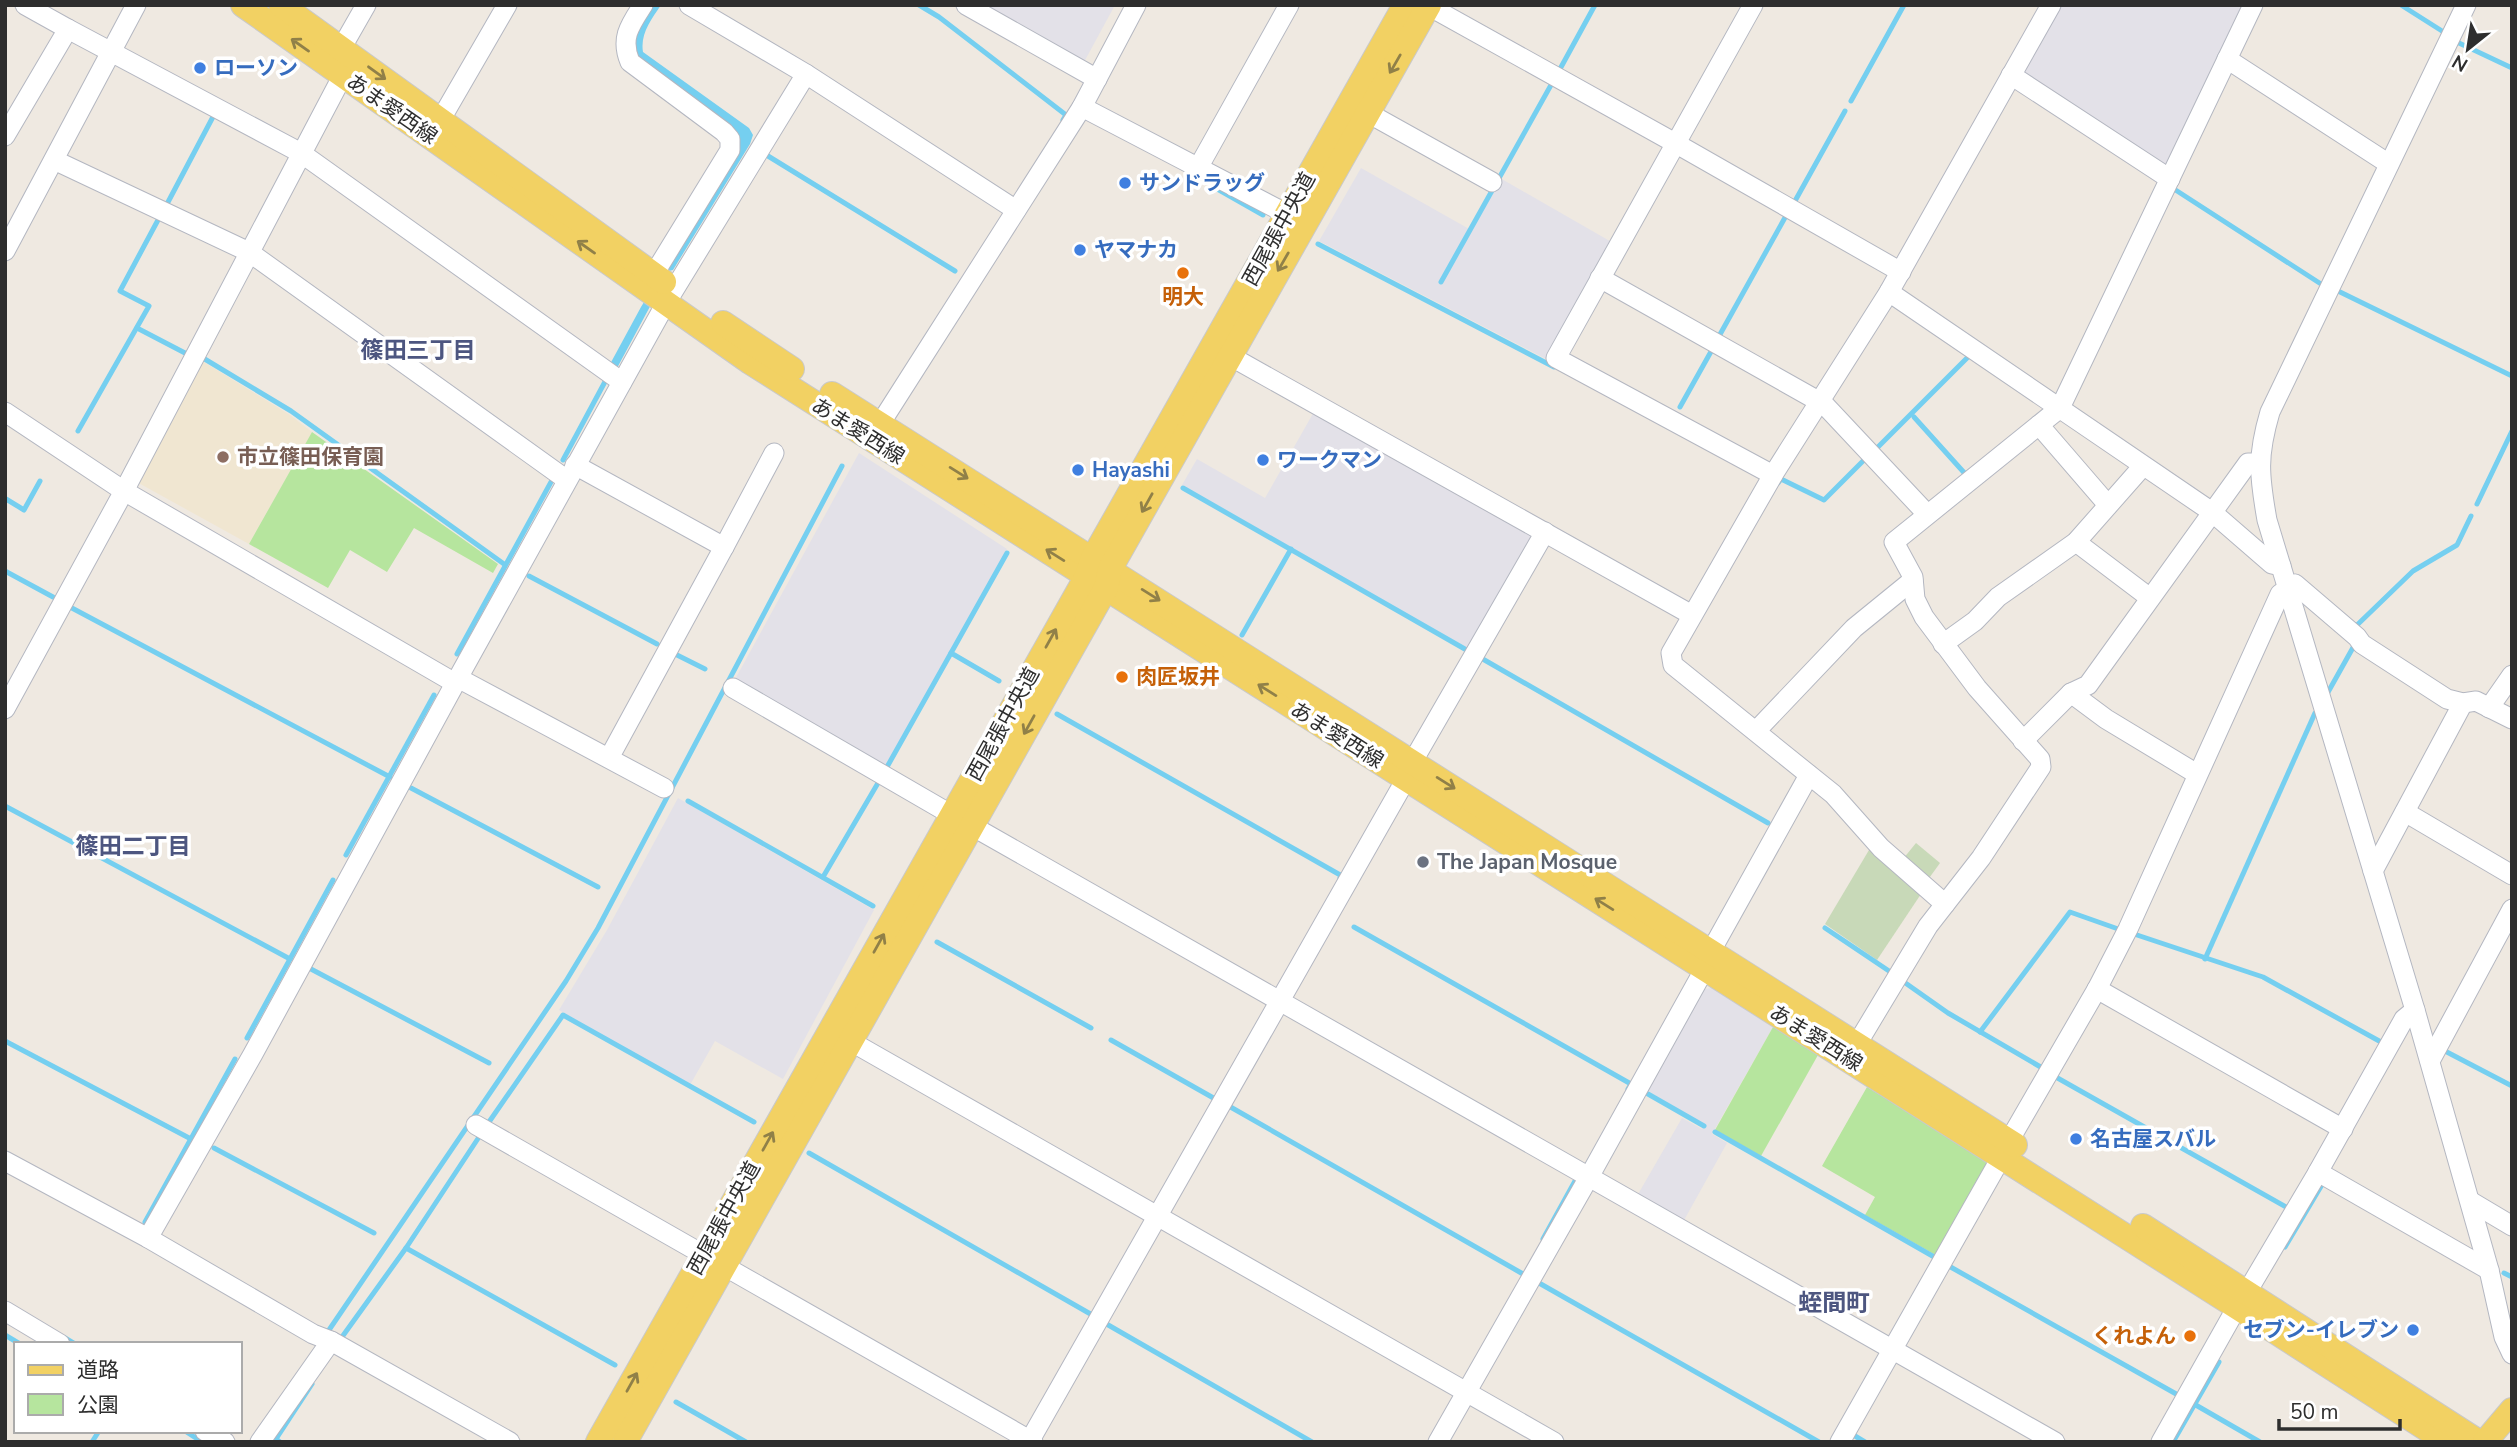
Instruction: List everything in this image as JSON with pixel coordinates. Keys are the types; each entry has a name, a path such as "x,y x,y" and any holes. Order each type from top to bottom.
{"main road":[{"name":"あま愛西線","path":"243,5 659,286 880,424 1099,573"},
{"name":"あま愛西線","path":"281,5 440,119 659,286 750,362 1099,573 2242,1299 2479,1442"},
{"name":"西尾張中央道","path":"625,1442 714,1260 1099,573 1287,214 1405,5"},
{"name":"西尾張中央道","path":"1099,573 1230,355 1428,5"},
{"name":"西尾張中央道","path":"598,1442 850,1041 962,820"},
{"name":"あま愛西線","path":"1708,959 1857,1044 2005,1149"},
{"name":"あま愛西線","path":"2242,1299 2446,1442"},
{"path":"2485,1442 2512,1410"}],"street":[{"path":"25,5 301,153 622,382"},
{"path":"5,251 136,5"},
{"path":"341,47 366,5"},
{"path":"440,119 507,5"},
{"path":"148,1238 253,1054 622,382 659,286 730,150 730,139 724,132 630,62 624,47 628,30 643,5"},
{"path":"689,5 806,74 1016,210"},
{"path":"966,5 1097,79"},
{"path":"880,424 1082,107 1136,5"},
{"path":"1198,168 1289,5"},
{"path":"1428,5 1900,272"},
{"path":"1754,5 1556,358 1773,475"},
{"path":"1945,904 1881,848 1832,794 1674,665 1671,653 1773,475 1889,292 2051,5"},
{"path":"1857,1044 1928,926 1981,858 2041,767 2040,759 1942,644 1915,599 1913,580 1894,542 2060,408 2253,5"},
{"path":"2466,5 2270,412 2260,463 2267,520 2430,1061 2489,1270 2504,1336 2512,1354"},
{"path":"5,136 68,29"},
{"path":"2227,59 2389,164"},
{"path":"659,286 806,74"},
{"path":"5,709 124,491 343,75"},
{"path":"2011,75 2170,179"},
{"path":"1082,107 1287,214"},
{"path":"1368,113 1492,182"},
{"path":"54,160 249,252 571,473 724,547"},
{"path":"1600,278 1820,401 1927,514"},
{"path":"1889,292 2212,512 2272,564 2281,566"},
{"path":"1230,355 1692,615"},
{"path":"5,412 124,491 456,680 664,788"},
{"path":"2039,425 2108,505"},
{"path":"609,758 774,453"},
{"path":"2024,741 2071,694 2088,685 2248,463 2260,463"},
{"path":"1942,644 1975,621 1998,597 2076,542 2143,466"},
{"path":"476,1125 1031,1441 1545,532"},
{"path":"2076,542 2150,598"},
{"path":"1756,731 1854,628 1913,580"},
{"path":"1846,1440 1892,1349 2097,989 2128,929 2280,594 2295,584 2357,637 2362,645 2447,699 2463,703 2476,701 2512,719"},
{"path":"2489,708 2512,675"},
{"path":"733,688 2055,1442"},
{"path":"2071,694 2106,719 2197,774"},
{"path":"2373,871 2463,703"},
{"path":"1438,1442 1590,1177 1809,775"},
{"path":"2404,811 2512,875"},
{"path":"2430,1061 2509,922"},
{"path":"2097,989 2343,1129"},
{"path":"2161,1442 2404,1019 2415,1010"},
{"path":"850,1041 1554,1442"},
{"path":"5,1161 148,1238 313,1334 331,1341 509,1442"},
{"path":"2318,1172 2489,1270"},
{"path":"2470,1201 2512,1226"},
{"path":"5,1311 57,1342"},
{"path":"260,1442 331,1341"},
{"path":"209,1433 225,1442"}],"shaded area":[{"path":"979,5 1115,5 1083,64"},
{"path":"2060,5 2246,5 2169,165 2161,165 2024,77 2024,70"},
{"path":"1361,168 1471,230 1500,178 1615,244 1548,360 1319,241"},
{"name":"市立篠田保育園","path":"199,359 290,415 312,432 249,544 135,481"},
{"path":"1315,410 1535,535 1472,651 1182,485 1197,459 1265,498"},
{"path":"859,453 1007,549 884,769 733,683"},
{"path":"678,798 874,910 783,1079 715,1041 690,1085 559,1010 607,930"},
{"path":"1712,988 1773,1027 1712,1134 1727,1143 1683,1222 1637,1196 1682,1118 1702,1129 1705,1125 1646,1090 1704,989"}],"green space":[{"path":"312,432 498,564 493,573 414,528 387,572 350,550 328,588 249,544"},
{"path":"1916,843 1940,863 1927,881 1903,859"},
{"path":"1872,845 1923,891 1877,960 1825,924"},
{"path":"1773,1027 1818,1055 1761,1156 1715,1130"},
{"path":"1867,1087 1989,1163 1939,1257 1865,1215 1875,1197 1822,1166"}],"water":[{"path":"651,5 661,5 645,33 643,52 749,128 753,135 673,270 669,271 616,370 609,366 641,307 740,146 740,139 735,132 640,65 631,46"}],"waterway":[{"path":"919,5 939,17 1066,115 1063,120"},
{"path":"1560,69 1595,5"},
{"path":"1851,101 1904,5"},
{"path":"2401,5 2442,31"},
{"path":"2459,43 2512,68"},
{"path":"1441,282 1551,85"},
{"path":"1795,201 1845,111"},
{"path":"167,204 215,113"},
{"path":"768,156 955,271"},
{"path":"1212,186 1263,215"},
{"path":"2174,189 2321,284"},
{"path":"1718,338 1787,214"},
{"path":"78,431 149,306 120,291 158,220"},
{"path":"1318,244 1554,367"},
{"path":"2338,291 2512,376"},
{"path":"137,328 185,353"},
{"path":"1680,407 1713,348"},
{"path":"1877,448 1971,354"},
{"path":"203,358 291,411 504,564"},
{"path":"563,460 607,378"},
{"path":"1914,417 1968,477"},
{"path":"2477,504 2512,431"},
{"path":"1778,483 1781,479 1824,500 1868,456"},
{"path":"329,1330 566,981 598,928 842,466"},
{"path":"5,501 6,499 24,510 40,481"},
{"path":"457,654 551,482"},
{"path":"1183,488 1470,652"},
{"path":"2355,627 2413,571 2457,545 2471,516"},
{"path":"1242,635 1291,549"},
{"path":"999,681 951,653 1007,553"},
{"path":"5,571 53,597"},
{"path":"529,576 657,644"},
{"path":"70,607 390,777"},
{"path":"2327,694 2355,644"},
{"path":"887,767 951,653"},
{"path":"675,654 705,669"},
{"path":"1481,658 1768,823"},
{"path":"346,855 434,695"},
{"path":"2205,959 2315,713"},
{"path":"1057,714 1342,876 1340,878"},
{"path":"823,877 878,783"},
{"path":"411,788 598,887"},
{"path":"688,801 873,906"},
{"path":"5,806 290,959"},
{"path":"247,1038 333,880"},
{"path":"1980,1032 2070,912 2121,930"},
{"path":"1354,927 1631,1084 1628,1089"},
{"path":"1825,928 1892,973"},
{"path":"2131,933 2263,977 2381,1042"},
{"path":"937,942 1091,1028"},
{"path":"309,968 489,1063"},
{"path":"1904,982 1948,1013 2044,1069"},
{"path":"489,1122 563,1015 754,1122"},
{"path":"1111,1040 1217,1100"},
{"path":"5,1041 191,1139"},
{"path":"2443,1050 2512,1086"},
{"path":"145,1222 235,1059"},
{"path":"2054,1076 2288,1208"},
{"path":"1648,1094 1704,1126"},
{"path":"1227,1105 1523,1274"},
{"path":"1715,1132 1936,1258"},
{"path":"342,1337 406,1248 479,1137"},
{"path":"214,1148 374,1233"},
{"path":"809,1153 1094,1316"},
{"path":"1543,1239 1575,1181"},
{"path":"2285,1247 2323,1183"},
{"path":"406,1248 615,1365"},
{"path":"1947,1265 2178,1395"},
{"path":"2504,1273 2512,1277"},
{"path":"1539,1283 1819,1442"},
{"path":"1103,1322 1312,1442"},
{"path":"5,1335 17,1342"},
{"path":"65,1338 72,1342"},
{"path":"2173,1442 2219,1362"},
{"path":"280,1442 276,1439 312,1384"},
{"path":"676,1402 746,1442"},
{"path":"2194,1404 2260,1442"},
{"path":"92,1442 98,1433"},
{"path":"188,1433 202,1442"},
{"path":"1855,1436 1865,1442"}],"place":[{"name":"ローソン","path":"200,68"},
{"name":"サンドラッグ","path":"1125,183"},
{"name":"ヤマナカ","path":"1080,250"},
{"name":"明大","path":"1183,273"},
{"name":"市立篠田保育園","path":"223,457"},
{"name":"ワークマン","path":"1263,460"},
{"name":"Hayashi","path":"1078,470"},
{"name":"肉匠坂井","path":"1122,677"},
{"name":"The Japan Mosque","path":"1423,862"},
{"name":"名古屋スバル","path":"2076,1139"},
{"name":"セブン-イレブン","path":"2413,1330"},
{"name":"くれよん","path":"2190,1336"}],"district":[{"name":"篠田三丁目","path":"418,350"},
{"name":"篠田二丁目","path":"133,846"},
{"name":"蛭間町","path":"1834,1303"}]}
